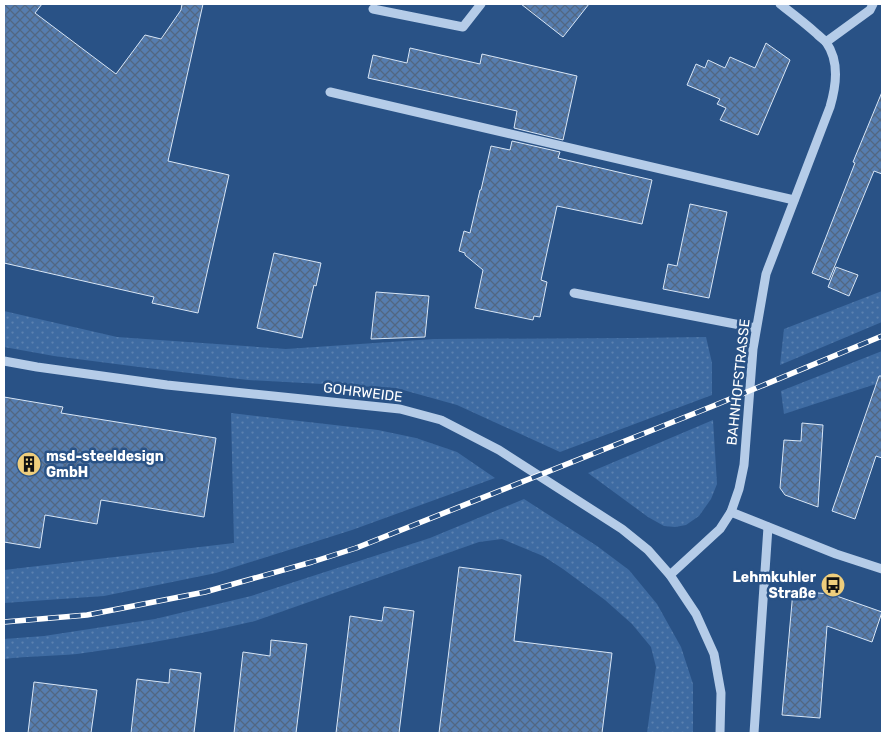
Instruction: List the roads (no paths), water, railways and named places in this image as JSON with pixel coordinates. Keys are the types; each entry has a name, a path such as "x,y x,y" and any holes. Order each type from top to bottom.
{"street":[{"path":"373,9 463,27 481,4"},
{"path":"780,4 826,42 870,10 873,4"},
{"name":"BAHNHOFSTRASSE","path":"670,576 720,529 731,512 739,489 744,465 756,328 766,274 830,107 834,91 836,75 833,58 826,42"},
{"path":"330,92 794,200"},
{"path":"574,293 756,328"},
{"name":"GOHRWEIDE","path":"4,361 167,385 400,410 441,420 499,450 622,529 648,550 670,576"},
{"path":"731,512 836,554 882,569"},
{"path":"754,733 768,527"},
{"path":"670,576 696,614 714,654 721,693 720,733"}],"railway":[{"path":"4,622 87,615 205,592 356,548 713,406 882,336"}],"place":[{"name":"msd-steeldesign GmbH","path":"29,464"},
{"name":"Lehmkuhler Straße","path":"833,585"}]}
